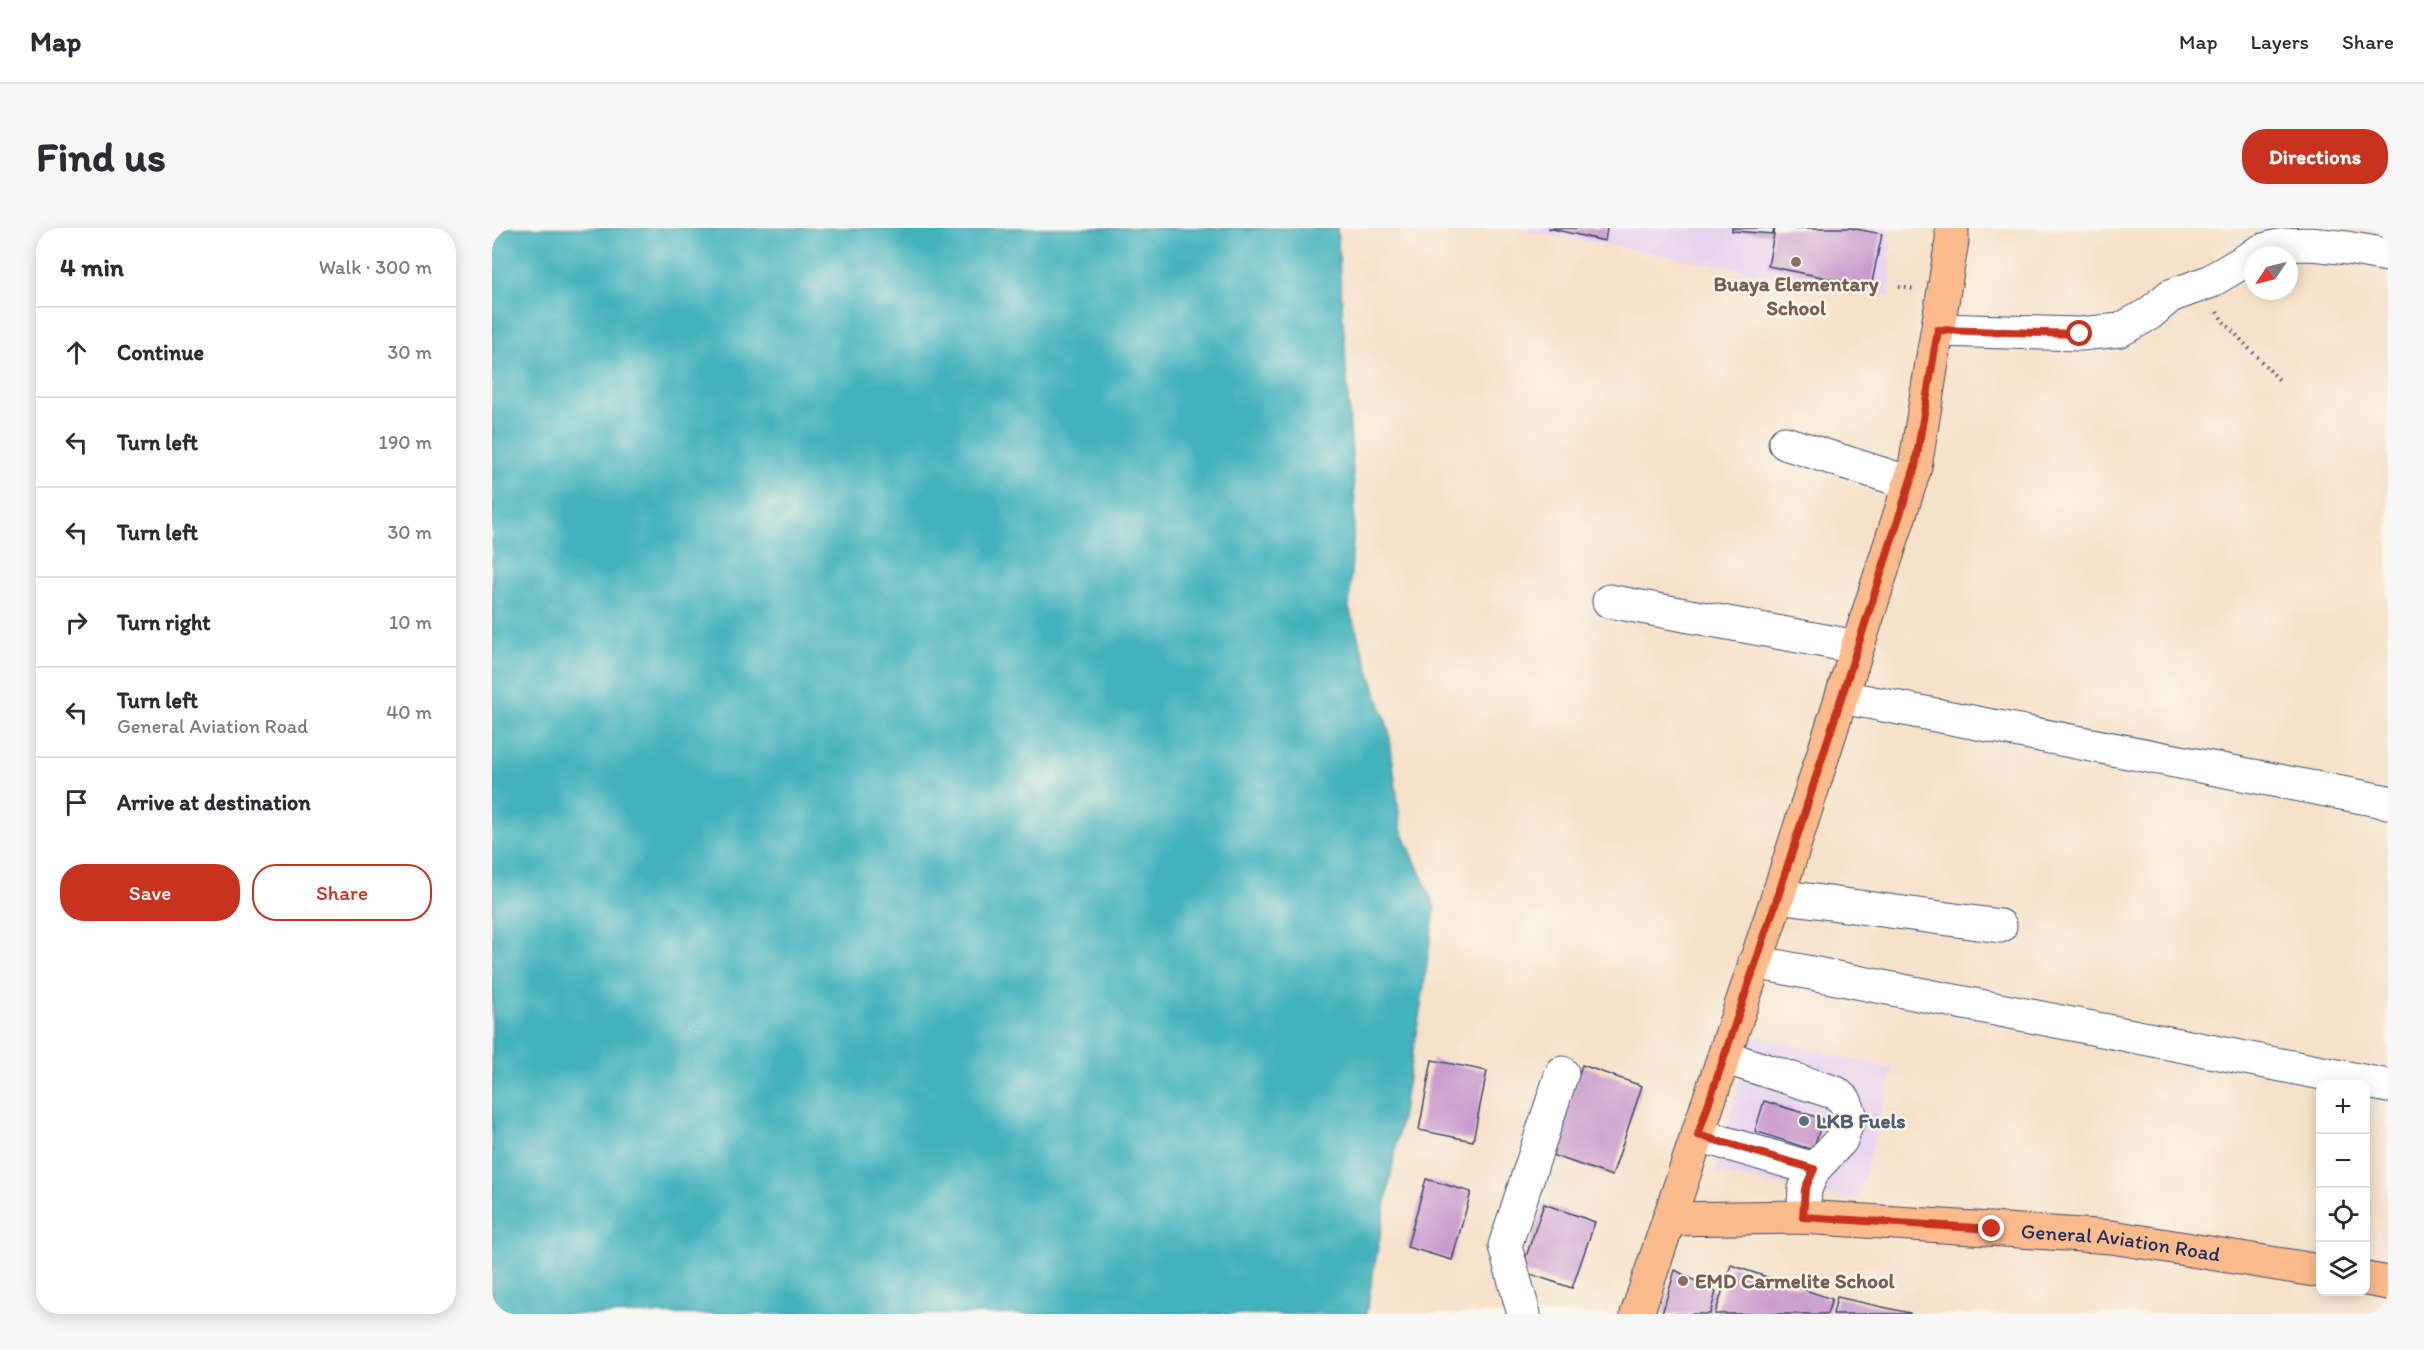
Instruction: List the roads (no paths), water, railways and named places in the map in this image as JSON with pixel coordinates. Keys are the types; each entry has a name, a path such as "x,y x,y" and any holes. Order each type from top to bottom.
{"main road":[{"path":"1637,1314 1778,896 1915,467 1952,241 1952,228"},
{"name":"General Aviation Road","path":"1670,1219 1803,1217 2112,1237 2316,1270"},
{"path":"2370,1280 2388,1283"}],"street":[{"path":"2291,246 2318,243 2388,255"},
{"path":"1938,330 2080,334 2120,330 2149,314 2170,296 2209,282 2244,261"},
{"path":"1785,443 1910,483"},
{"path":"1609,601 1857,647"},
{"path":"1842,697 2388,801"},
{"path":"1778,896 2001,926"},
{"path":"1755,962 2388,1086"},
{"path":"1725,1057 1836,1093 1845,1101 1850,1114 1841,1140 1814,1169 1805,1189 1803,1217"},
{"path":"1524,1314 1505,1246 1562,1074"},
{"path":"1698,1135 1814,1169"}],"water":[{"path":"492,228 1337,228 1355,504 1349,609 1389,731 1401,829 1435,907 1421,1006 1366,1314 492,1314"}],"place":[{"name":"Buaya Elementary School","path":"1796,262"},
{"name":"LKB Fuels","path":"1804,1121"},
{"name":"EMD Carmelite School","path":"1683,1281"}]}
